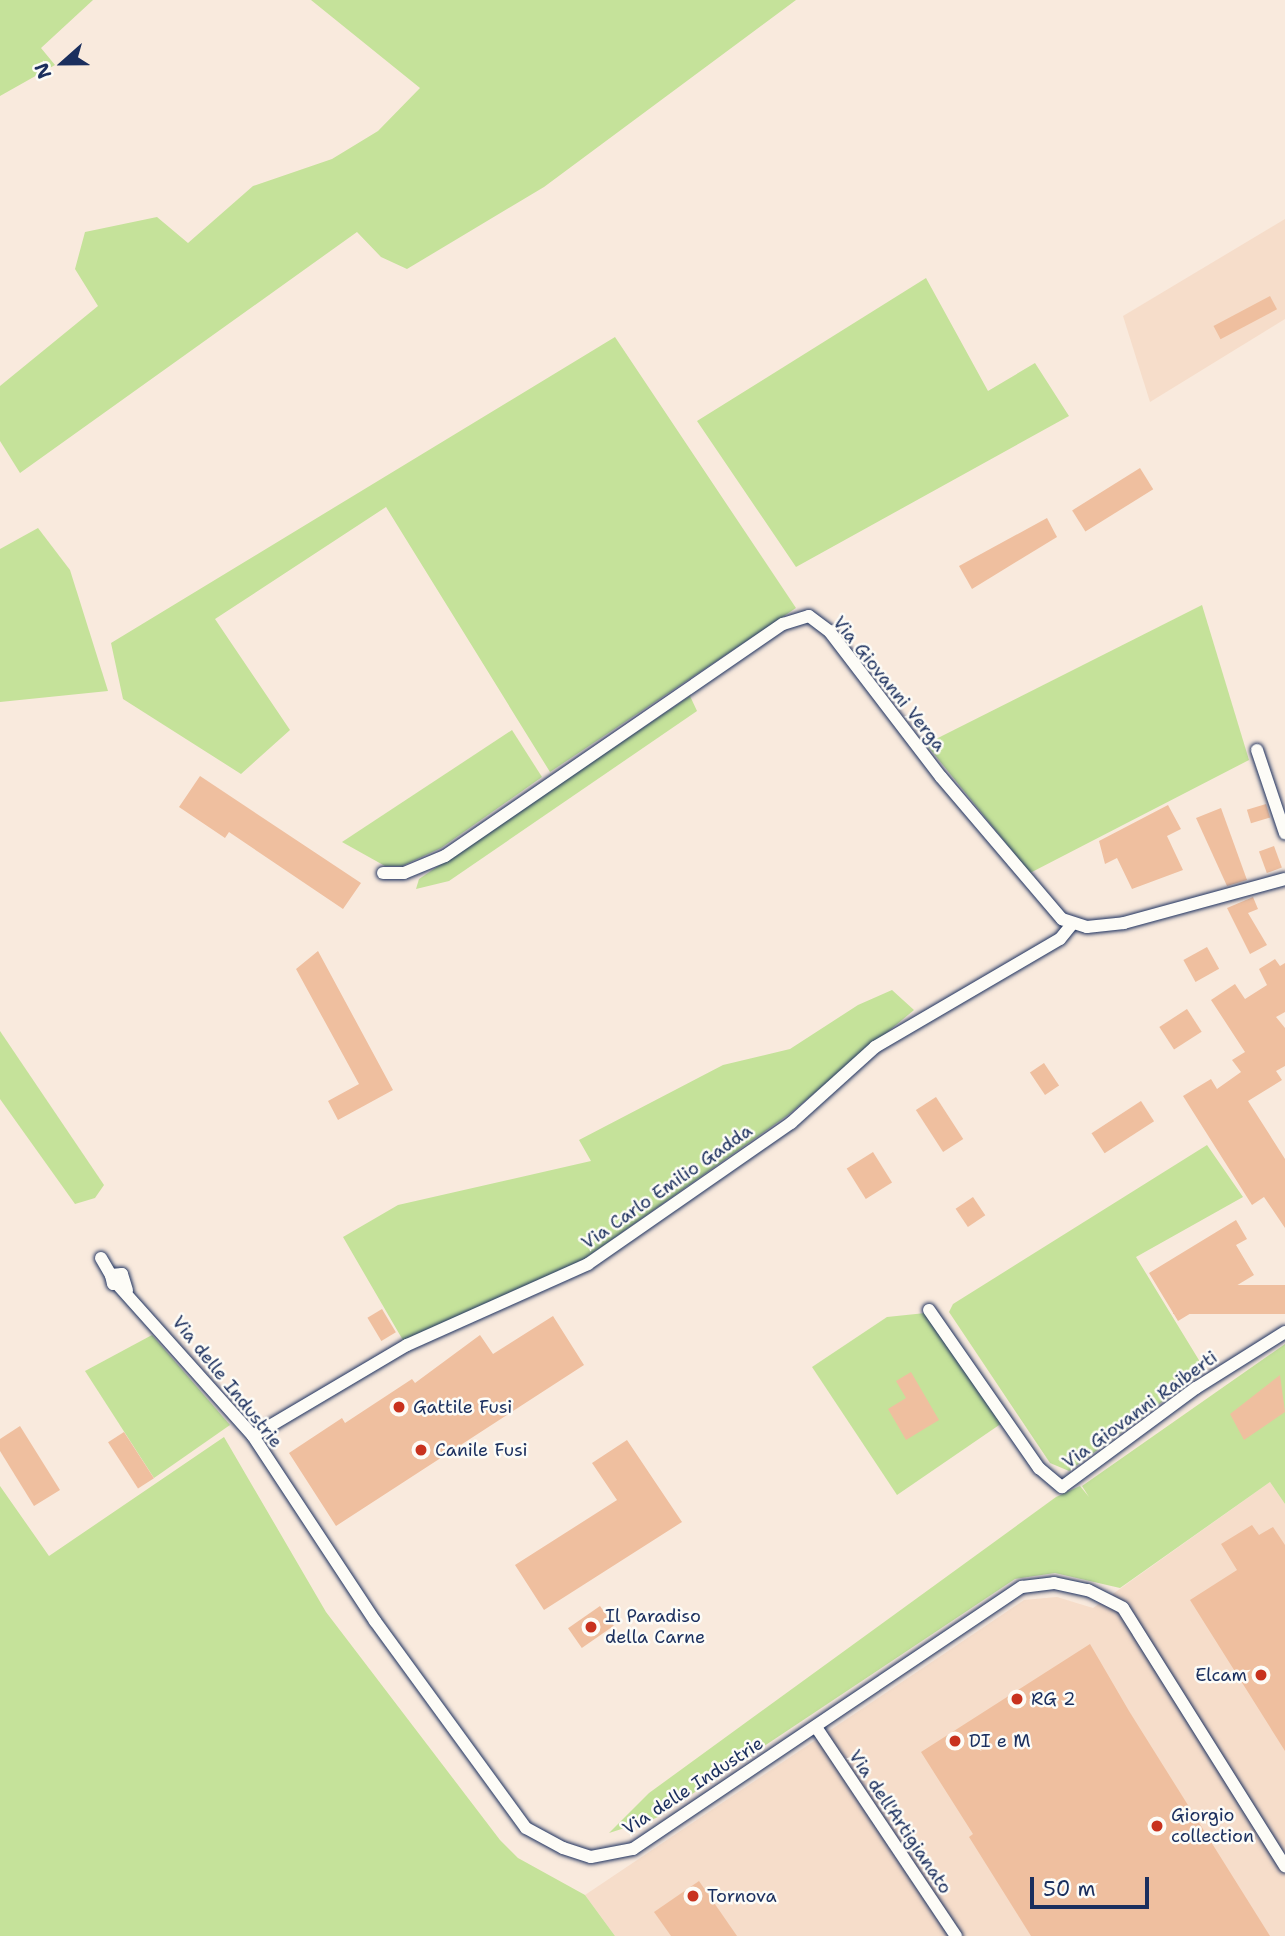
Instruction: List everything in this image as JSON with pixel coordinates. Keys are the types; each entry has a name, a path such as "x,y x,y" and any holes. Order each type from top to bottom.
{"street":[{"name":"Via Giovanni Verga","path":"383,873 404,873 445,856 783,624 809,616 830,632 1045,904 1072,924"},
{"path":"1257,750 1285,833"},
{"path":"1072,924 1124,923 1285,879"},
{"name":"Via Carlo Emilio Gadda","path":"253,1436 407,1345 587,1264 791,1123 876,1047 1060,939 1072,924"},
{"name":"Via delle Industrie","path":"112,1273 253,1436 375,1621 526,1828 563,1848 591,1857 633,1849 1022,1587 1054,1583 1088,1590 1123,1608 1285,1866"},
{"name":"Via Giovanni Raiberti","path":"929,1310 1039,1468 1062,1487 1196,1388 1285,1332"},
{"name":"Via dell'Artigianato","path":"816,1727 956,1936"}],"shaded area":[{"path":"1285,219 1285,319 1150,402 1123,316"},
{"path":"1270,1482 1285,1504 1285,1936 615,1936 585,1895 1024,1600 1057,1597 1093,1608"}],"green space":[{"path":"0,0 93,0 41,48 55,65 0,96"},
{"path":"311,0 796,0 544,187 407,269 381,257 357,232 20,473 0,441 0,386 98,306 75,269 85,232 157,217 188,243 253,186 332,159 378,131 420,88"},
{"path":"926,278 988,391 1035,363 1069,416 796,567 697,421"},
{"path":"615,337 796,608 550,772 386,507 215,619 290,730 241,774 123,699 111,643"},
{"path":"38,528 70,570 108,691 0,702 0,549"},
{"path":"1202,605 1249,760 1030,873 926,744"},
{"path":"690,696 697,711 449,881 416,889 419,879"},
{"path":"512,730 542,777 441,848 402,866 385,866 342,842"},
{"path":"892,990 914,1010 788,1115 580,1262 404,1342 343,1237 398,1205 591,1161 579,1140 723,1065 790,1049 858,1005"},
{"path":"0,1031 104,1185 95,1198 75,1204 0,1099"},
{"path":"1207,1145 1243,1197 1136,1257 1205,1370 1069,1471 1050,1463 949,1312 953,1304"},
{"path":"935,1312 1005,1421 897,1495 812,1367 887,1317"},
{"path":"152,1335 230,1425 154,1478 85,1371"},
{"path":"1285,1344 1285,1504 1270,1482 1120,1588 1055,1573 1015,1579 656,1818 609,1833 649,1793 1056,1497 1080,1486 1089,1497 1082,1486"},
{"path":"224,1437 326,1612 500,1840 518,1858 585,1895 615,1936 0,1936 0,1486 49,1556"}],"building":[{"path":"1270,296 1277,309 1221,339 1213,326"},
{"path":"1140,468 1153,489 1085,532 1072,510"},
{"path":"1047,518 1057,537 972,589 959,566"},
{"path":"200,776 361,883 343,909 229,832 225,838 179,807"},
{"path":"1266,804 1270,817 1251,823 1247,810"},
{"path":"1168,805 1181,829 1167,836 1183,870 1132,889 1117,858 1105,864 1099,841"},
{"path":"1221,808 1247,880 1227,886 1196,818"},
{"path":"1274,846 1282,868 1267,873 1259,851"},
{"path":"1253,897 1258,909 1248,913 1267,945 1250,954 1227,908"},
{"path":"1207,947 1219,969 1196,982 1183,960"},
{"path":"318,951 393,1090 338,1120 328,1101 359,1084 296,969"},
{"path":"1275,959 1280,966 1285,963 1285,1012 1276,1017 1285,1028 1285,1066 1276,1071 1282,1080 1248,1101 1285,1159 1285,1228 1264,1197 1252,1205 1183,1096 1211,1079 1217,1089 1241,1072 1232,1060 1245,1052 1211,1000 1235,984 1245,999 1267,985 1259,969"},
{"path":"1187,1009 1202,1032 1174,1050 1159,1027"},
{"path":"1044,1063 1059,1085 1045,1095 1030,1073"},
{"path":"936,1097 963,1139 943,1152 916,1110"},
{"path":"1141,1101 1154,1121 1105,1153 1092,1133"},
{"path":"873,1152 892,1183 866,1199 847,1168"},
{"path":"973,1197 985,1215 968,1227 956,1209"},
{"path":"1236,1220 1247,1239 1236,1245 1254,1275 1178,1321 1149,1273"},
{"path":"1173,1285 1285,1285 1285,1314 1173,1314"},
{"path":"382,1309 396,1332 381,1341 367,1318"},
{"path":"553,1316 584,1365 336,1526 289,1453 342,1418 345,1423 412,1379 415,1383 480,1335 493,1354"},
{"path":"911,1372 939,1420 906,1440 888,1409 906,1398 896,1381"},
{"path":"1280,1375 1285,1412 1244,1440 1230,1414"},
{"path":"20,1426 60,1490 34,1506 0,1451 0,1439"},
{"path":"124,1432 154,1478 138,1488 108,1442"},
{"path":"627,1440 682,1522 544,1610 515,1565 617,1500 592,1463"},
{"name":"Elcam","path":"1252,1525 1259,1535 1273,1527 1285,1545 1285,1751 1190,1600 1237,1570 1221,1544"},
{"name":"Il Paradiso della Carne","path":"600,1606 614,1626 582,1648 568,1628"},
{"path":"1090,1644 1270,1936 1031,1936 969,1837 973,1834 921,1752"},
{"name":"Tornova","path":"699,1881 737,1936 671,1936 654,1912"}],"place":[{"name":"Gattile Fusi","path":"399,1407"},
{"name":"Canile Fusi","path":"421,1450"},
{"name":"Il Paradiso della Carne","path":"591,1627"},
{"name":"Elcam","path":"1261,1675"},
{"name":"RG 2","path":"1017,1699"},
{"name":"DI e M","path":"955,1741"},
{"name":"Giorgio collection","path":"1157,1826"},
{"name":"Tornova","path":"693,1896"}]}
